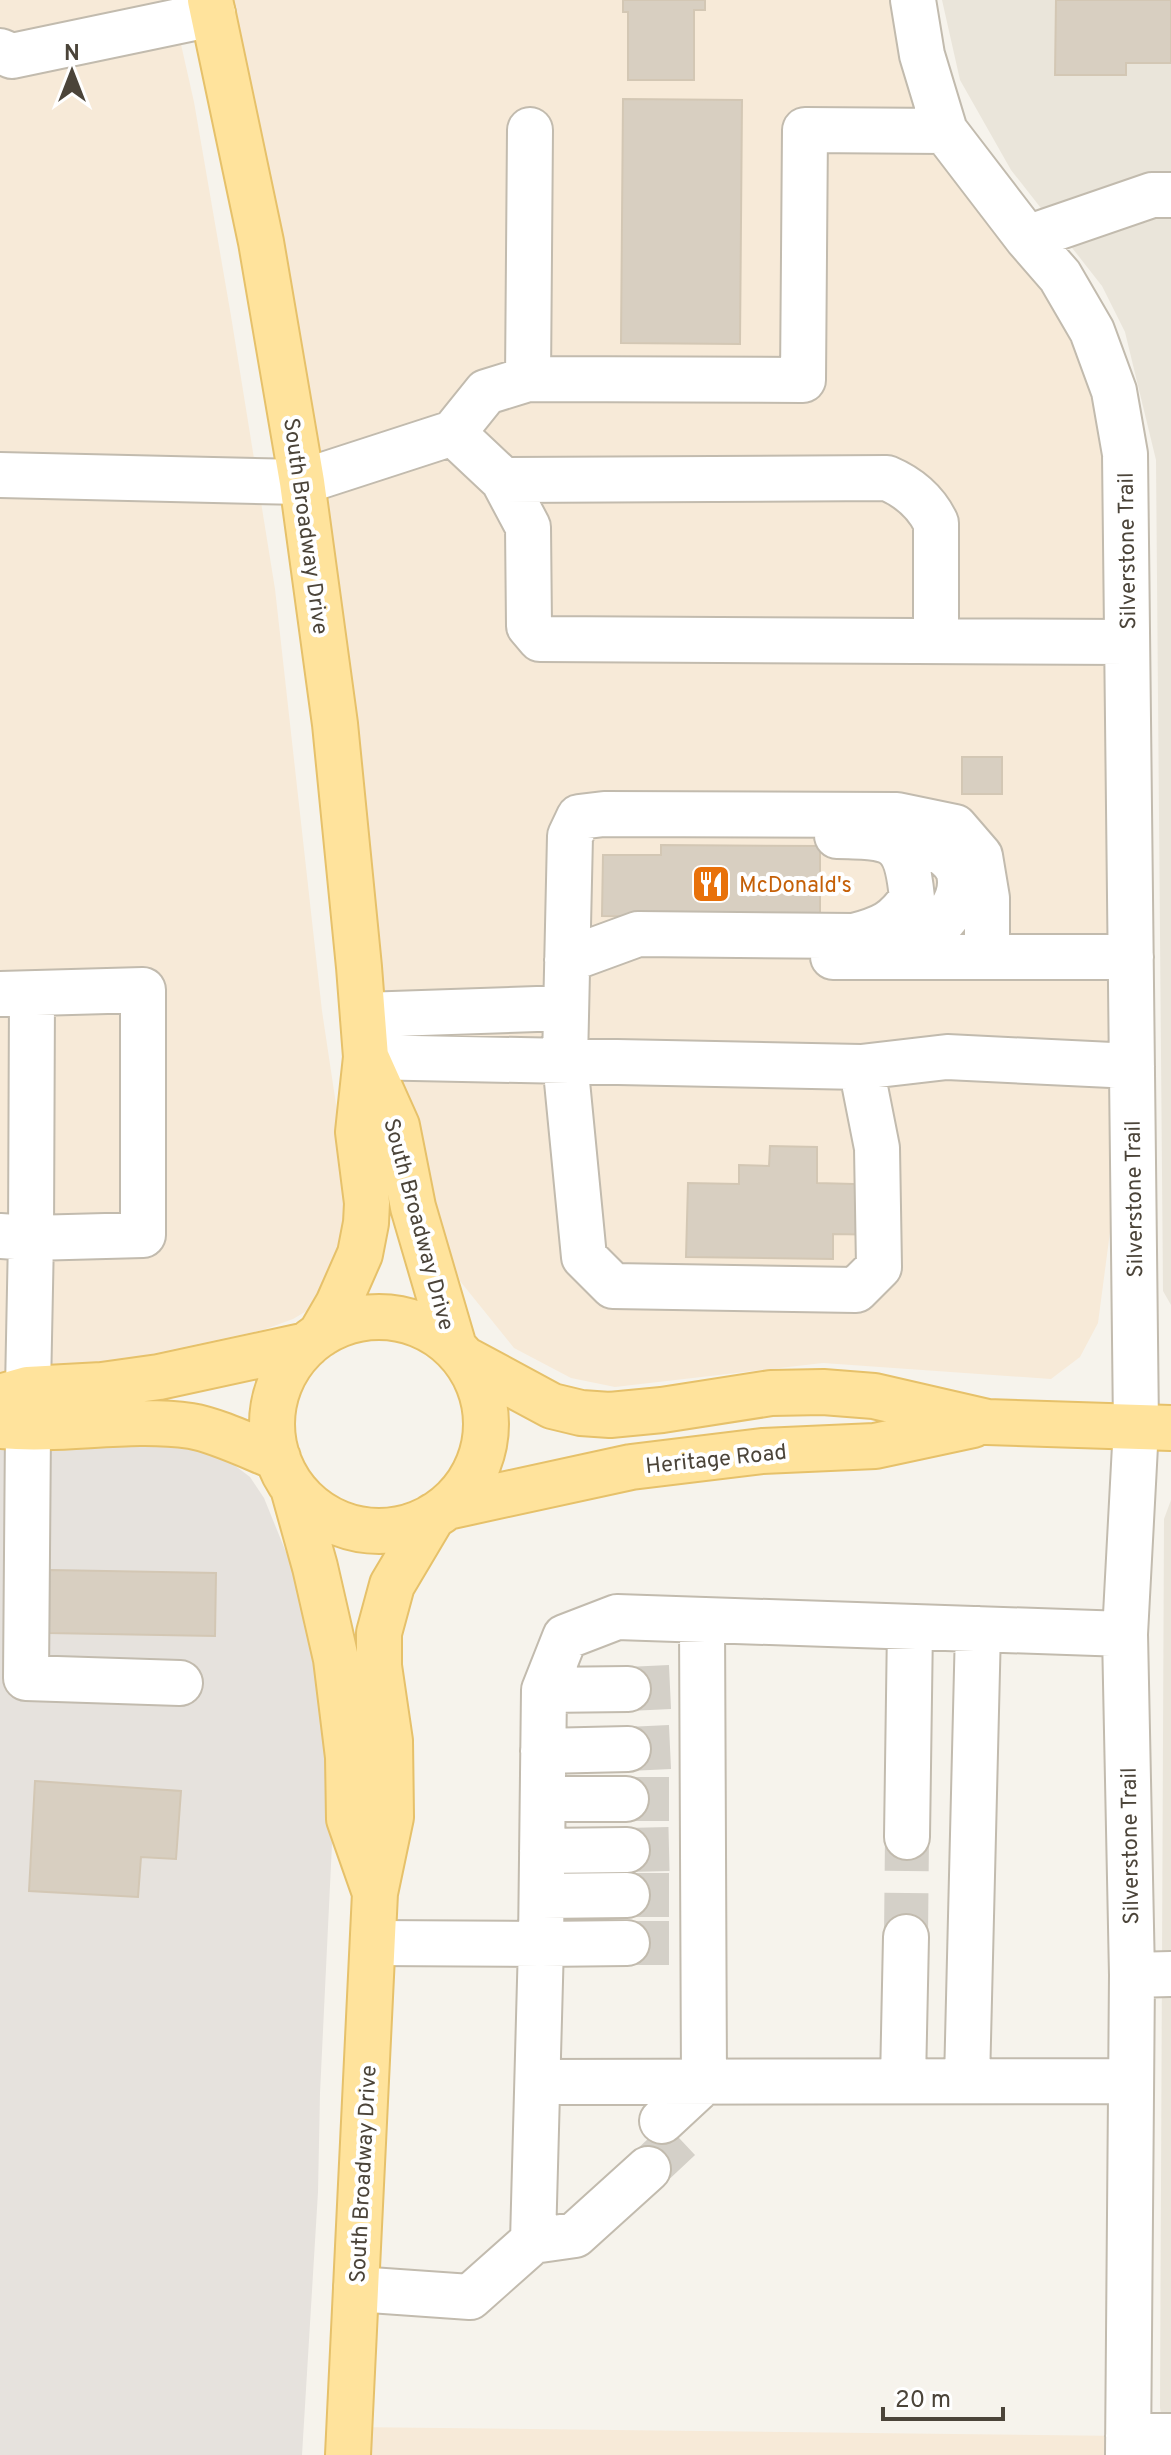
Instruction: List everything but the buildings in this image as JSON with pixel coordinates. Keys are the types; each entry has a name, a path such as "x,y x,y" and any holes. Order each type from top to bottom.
{"main road":[{"name":"South Broadway Drive","path":"211,7 261,242 302,482 335,724 363,1015 366,1057 358,1132 367,1203 366,1223 360,1254 338,1304 314,1340"},
{"name":"South Broadway Drive","path":"366,1057 397,1126 413,1207 459,1353"},
{"path":"363,1319 396,1319 427,1329 459,1353 474,1373 484,1404 486,1437 468,1483 440,1511 418,1523 386,1531 356,1528 326,1517 302,1498 286,1473 272,1428 275,1397 288,1369 314,1340 333,1327 363,1319"},
{"path":"14,1410 102,1385 159,1377 314,1340"},
{"name":"Heritage Road","path":"459,1353 552,1406 581,1413 610,1415 771,1393 823,1392 874,1396 987,1422 1153,1427"},
{"path":"14,1410 196,1427 286,1473"},
{"name":"Heritage Road","path":"440,1511 631,1467 762,1451 875,1446 987,1422"},
{"name":"South Broadway Drive","path":"286,1473 319,1582 336,1659 348,1757 349,1819 375,1893"},
{"name":"South Broadway Drive","path":"348,2455 375,1893 391,1817 390,1741 379,1666 379,1633 392,1585 440,1511"}],"street":[{"name":"Silverstone Trail","path":"913,0 922,55 945,131 1060,276 1092,331 1114,391 1125,454 1132,1066 1153,1427 1125,1634 1151,1975 1131,2081 1128,2446"},
{"path":"0,51 12,56 211,7"},
{"path":"528,379 530,130"},
{"path":"0,475 302,482 453,433 486,392 528,379 803,380 805,130 945,131"},
{"path":"1027,238 1152,195 1171,195"},
{"path":"453,433 503,480 528,527 529,626 540,639 1127,642"},
{"path":"503,480 887,478 901,484 929,508 936,523 936,641"},
{"path":"861,1067 877,1148 879,1267 856,1290 613,1286 584,1257 565,1061 570,836 579,817 604,814 897,815 955,827 980,856 987,898 987,956"},
{"path":"567,960 638,934 917,938 937,927 950,913 958,892 958,871 946,854 909,835 570,836"},
{"path":"567,960 1131,957"},
{"path":"16,1237 143,1235 143,990 16,994 14,1410 26,1678 180,1683"},
{"path":"363,1015 566,1008"},
{"path":"366,1057 861,1067 947,1057 1132,1066"},
{"path":"533,2241 544,1690 565,1637 617,1617 1125,1634"},
{"path":"702,1620 667,1688 667,1748 686,1798 666,1849 666,1943 704,2082"},
{"path":"907,1837 910,1627"},
{"path":"967,2081 978,1629"},
{"path":"544,1690 667,1688"},
{"path":"543,1751 667,1748"},
{"path":"543,1799 626,1799"},
{"path":"542,1851 666,1849"},
{"path":"542,1896 666,1895"},
{"path":"903,2081 906,1937"},
{"path":"373,1943 666,1943"},
{"path":"538,2082 1131,2081"},
{"path":"356,2289 470,2297 533,2241 575,2235 655,2145 704,2082"},
{"path":"1128,2446 1171,2436"}],"shaded area":[{"path":"0,0 171,0 194,102 275,589 322,1011 352,1211 325,1288 310,1309 293,1319 263,1330 90,1367 0,1372"},
{"path":"210,0 913,0 922,55 1114,391 1132,1066 1098,1323 1080,1357 1051,1379 823,1363 615,1387 571,1378 514,1348 460,1281 436,1209 366,1057"},
{"path":"942,0 1171,0 1171,1305 1163,1291 1156,460 1125,332 1102,286 1011,170 960,80"},
{"path":"155,1441 205,1451 229,1461 250,1477 264,1498 292,1567 319,1681 329,1753 332,1844 318,2192 302,2455 0,2455 0,1447"},
{"path":"1171,1500 1171,2450 1160,2408 1164,1519"},
{"path":"349,2427 1128,2436 1128,2455 348,2455"}],"tunnel":[{"path":"628,1689 670,1687"},
{"path":"628,1749 670,1747"},
{"path":"626,1799 669,1799"},
{"path":"906,1937 907,1837"},
{"path":"627,1850 669,1849"},
{"path":"627,1895 669,1895"},
{"path":"627,1943 669,1943"},
{"path":"648,2169 680,2139"}],"place":[{"name":"McDonald's","path":"711,884"}]}
